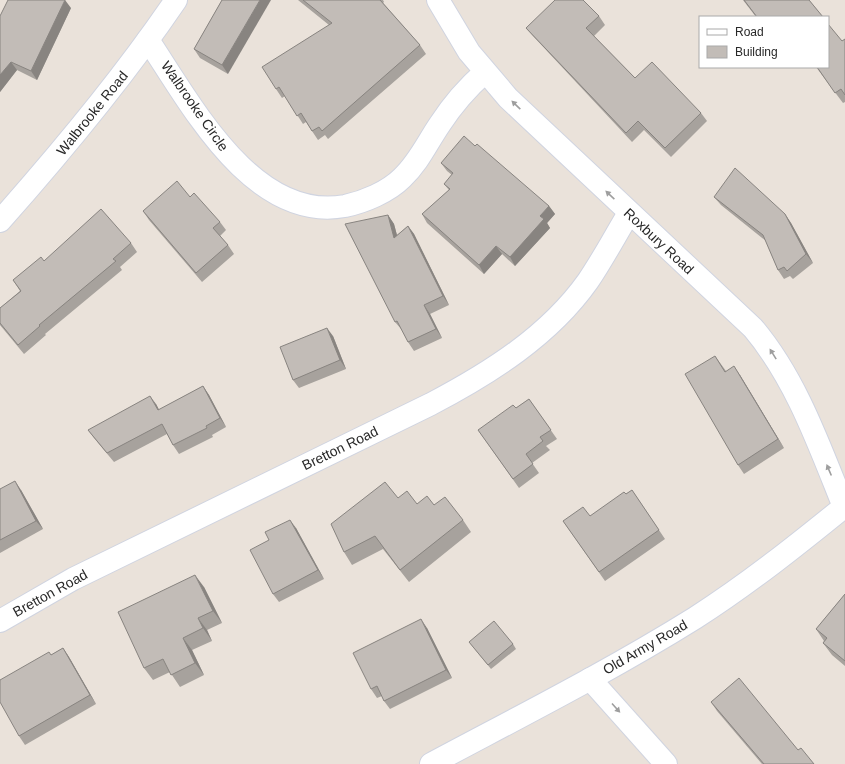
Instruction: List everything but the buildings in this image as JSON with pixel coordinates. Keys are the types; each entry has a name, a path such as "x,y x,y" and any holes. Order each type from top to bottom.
{"street":[{"name":"Walbrooke Road","path":"0,220 87,120 148,40 176,0"},
{"name":"Roxbury Road","path":"438,0 469,52 508,98 753,328 767,345 795,391 845,506"},
{"name":"Walbrooke Circle","path":"148,40 214,139 234,160 257,180 278,194 299,203 318,208 357,203 400,180 415,166 450,108 465,90 485,72"},
{"name":"Bretton Road","path":"0,621 73,579 431,404 465,386 500,364 530,342 554,321 572,301 588,281 629,213"},
{"name":"Old Army Road","path":"431,764 590,679 701,614 748,581 845,506"},
{"path":"590,679 666,764"}]}
